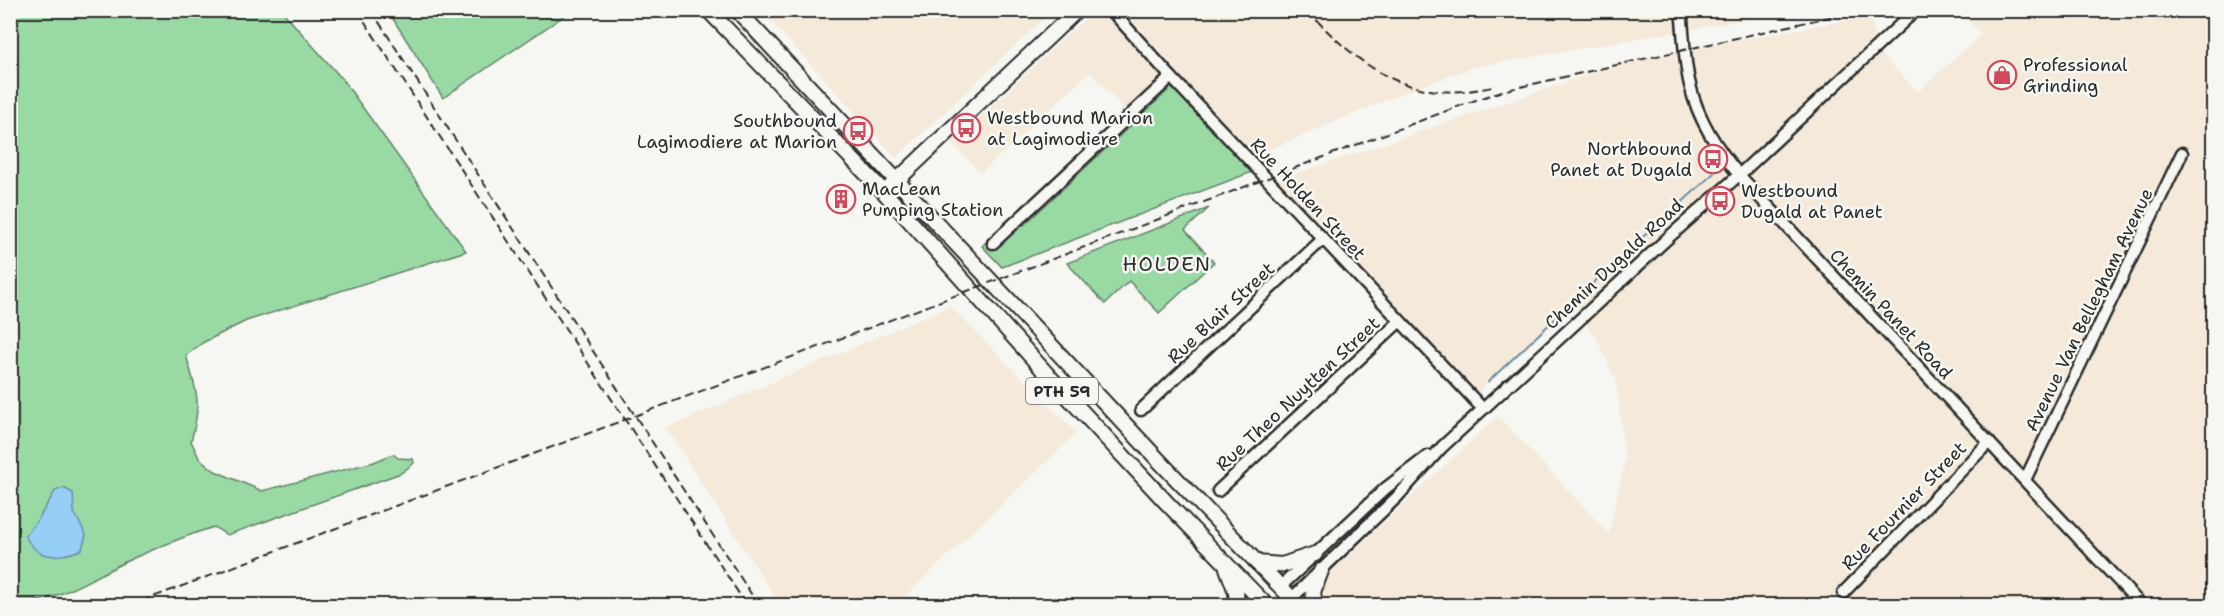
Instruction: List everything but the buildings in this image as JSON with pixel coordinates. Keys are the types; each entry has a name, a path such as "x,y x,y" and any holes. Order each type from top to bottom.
{"main road":[{"name":"PTH 59","path":"708,10 884,192 1052,380 1264,604"},
{"name":"PTH 59","path":"737,10 1280,587 1291,603"},
{"path":"884,192 1077,10"},
{"path":"1257,563 1282,565 1315,554"},
{"path":"1225,563 1236,592 1237,606"},
{"path":"1315,606 1313,592 1321,571"},
{"name":"Chemin Dugald Road","path":"1264,604 1280,587"}],"street":[{"name":"Rue Holden Street","path":"1111,10 1483,410"},
{"name":"Chemin Panet Road","path":"1681,10 1689,85 1701,120 1720,152 2142,606"},
{"name":"Chemin Dugald Road","path":"1280,587 1386,488 1442,447 1483,410 1916,10"},
{"path":"993,243 1171,77"},
{"name":"Avenue Van Bellegham Avenue","path":"2025,480 2182,153"},
{"name":"Rue Blair Street","path":"1141,410 1323,239"},
{"name":"Rue Theo Nuytten Street","path":"1218,491 1400,321"},
{"name":"Rue Fournier Street","path":"1843,593 1989,442"},
{"name":"Chemin Dugald Road","path":"1291,603 1397,497 1442,447"}],"shaded area":[{"path":"762,11 1052,11 896,158"},
{"path":"1093,11 1794,11 1474,67 1403,93 1254,156 1172,68 1126,111 1090,72 981,173 952,143"},
{"path":"1959,11 2213,11 2213,605 1319,605 1317,597 1326,576 1498,416 1609,534 1625,459 1616,380 1597,340 1574,305 1476,394 1275,181 1619,64 1685,49 1871,16 1878,51 1918,92 1981,34"},
{"path":"950,306 1077,433 896,605 780,605 666,428"}],"green space":[{"path":"10,11 282,11 343,80 466,251 246,321 204,342 186,355 197,398 191,441 199,458 215,471 262,491 374,462 393,454 398,458 413,459 414,463 401,473 227,535 214,527 192,534 127,561 56,596 26,604 11,605"},
{"path":"388,11 571,11 443,98"},
{"path":"1173,86 1252,172 1002,267 982,246 1015,216 1024,225"},
{"path":"1209,208 1185,230 1214,262 1159,313 1129,281 1105,304 1067,263"}],"water":[{"path":"63,488 73,493 74,512 86,535 82,549 63,555 52,556 40,553 34,549 25,536 55,491"}],"waterway":[{"path":"1666,217 1714,173"},
{"path":"1616,261 1655,226"},
{"path":"1488,382 1606,271"}],"railway":[{"path":"357,10 747,606"},
{"path":"371,10 759,606"},
{"path":"1307,10 1347,49 1367,65 1389,77 1411,86 1436,91 1462,91 1492,87"},
{"path":"129,606 1502,91 1860,10"}],"place":[{"name":"Professional Grinding","path":"2002,75"},
{"name":"Westbound Marion at Lagimodiere","path":"966,128"},
{"name":"Southbound Lagimodiere at Marion","path":"858,131"},
{"name":"Northbound Panet at Dugald","path":"1713,159"},
{"name":"MacLean Pumping Station","path":"841,199"},
{"name":"Westbound Dugald at Panet","path":"1720,201"}],"district":[{"name":"HOLDEN","path":"1167,264"}]}
